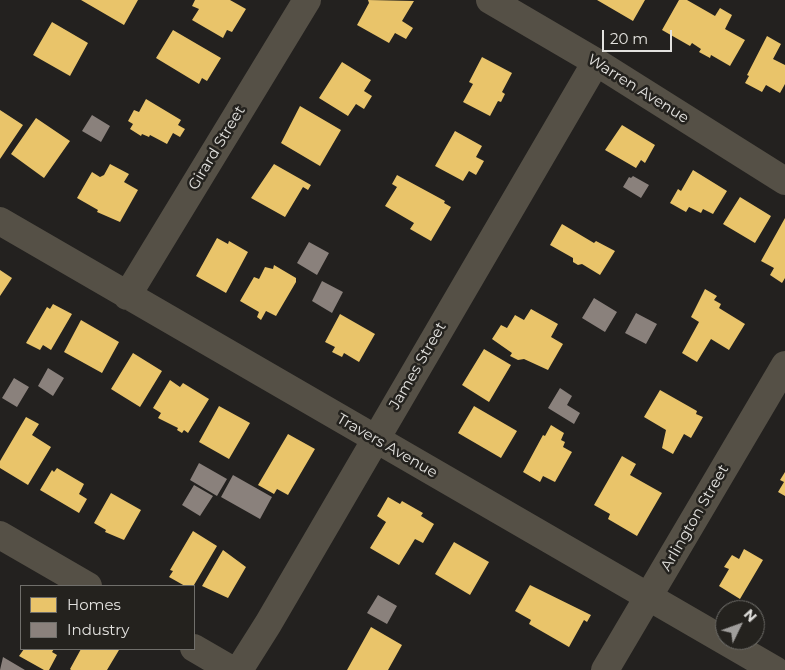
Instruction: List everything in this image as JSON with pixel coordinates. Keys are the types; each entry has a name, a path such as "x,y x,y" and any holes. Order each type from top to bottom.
{"street":[{"name":"Girard Street","path":"127,296 307,0"},
{"name":"Warren Avenue","path":"490,0 596,62 785,181"},
{"name":"James Street","path":"239,670 268,624 596,62"},
{"name":"Travers Avenue","path":"0,221 775,670"},
{"name":"Arlington Street","path":"606,670 785,365"},
{"path":"0,534 86,585"},
{"path":"195,649 232,670"}],"building: Homes":[{"path":"81,0 138,0 124,25"},
{"path":"195,0 230,0 246,9 232,32 227,30 223,38 192,20 199,9 192,6"},
{"path":"368,0 414,1 402,21 413,28 406,39 395,33 389,43 357,25 369,3"},
{"path":"597,0 645,0 633,21"},
{"path":"679,0 687,0 715,16 720,8 732,15 725,29 745,40 730,66 711,55 710,58 699,52 701,49 692,43 690,46 662,30"},
{"path":"52,22 88,43 70,76 33,55"},
{"path":"173,30 221,58 207,81 202,78 199,84 156,58"},
{"path":"767,36 781,44 773,59 785,65 785,84 780,93 766,85 762,92 745,83 749,76 747,75"},
{"path":"482,57 512,73 502,92 505,94 501,102 498,101 490,116 463,102 473,84 469,82"},
{"path":"342,62 371,80 364,91 372,96 364,109 356,104 348,116 319,98"},
{"path":"146,99 181,120 178,125 185,129 180,137 173,133 167,144 150,135 149,137 142,134 141,136 130,129 133,124 128,121 134,110 139,112"},
{"path":"300,106 341,130 320,166 281,143"},
{"path":"0,110 23,125 0,159"},
{"path":"36,118 70,141 44,178 11,154"},
{"path":"622,125 655,145 645,163 641,160 636,168 605,150"},
{"path":"455,131 482,146 476,157 484,161 476,175 469,171 463,181 435,166"},
{"path":"110,164 129,174 124,182 138,190 120,222 97,212 98,210 77,198 92,172 100,177 104,175"},
{"path":"274,164 311,185 308,190 303,187 285,217 251,198"},
{"path":"693,170 727,191 713,214 703,209 701,213 689,207 686,212 670,203 678,189 681,191"},
{"path":"397,175 445,201 444,203 451,207 431,241 410,229 414,223 385,206 397,187 392,184"},
{"path":"740,197 771,216 755,243 723,224"},
{"path":"785,218 785,278 782,283 770,275 774,268 761,261"},
{"path":"562,224 594,243 596,241 615,251 600,275 582,264 578,265 573,262 573,258 550,245"},
{"path":"217,238 228,244 229,241 248,252 226,293 196,276"},
{"path":"274,265 296,278 296,282 276,316 266,311 261,320 257,317 259,312 240,301 254,277 259,279 265,267 273,269"},
{"path":"0,270 12,278 0,296"},
{"path":"705,289 717,296 714,300 721,304 719,308 745,324 729,350 711,339 697,362 682,353 699,322 691,317"},
{"path":"53,304 72,314 51,350 43,345 40,350 26,343 47,307 50,309"},
{"path":"531,309 558,324 551,337 563,344 548,370 524,359 518,360 510,356 512,353 492,339 501,325 507,328 515,315 524,320"},
{"path":"340,314 375,334 359,362 344,353 342,357 332,352 335,347 325,342"},
{"path":"81,320 119,342 102,373 64,352"},
{"path":"484,349 511,365 489,402 462,385"},
{"path":"133,353 162,371 140,407 111,389"},
{"path":"170,380 180,387 183,383 209,399 188,433 184,430 182,433 177,430 178,428 158,418 161,413 153,408"},
{"path":"660,390 697,411 696,414 703,417 691,438 684,434 673,454 662,448 666,430 644,417"},
{"path":"219,406 250,423 229,459 199,442"},
{"path":"474,406 517,431 501,458 458,433"},
{"path":"26,417 39,424 32,435 51,447 28,485 0,468 0,461"},
{"path":"551,425 564,433 561,440 565,442 563,447 572,452 555,482 543,476 540,482 523,472 543,435 545,436"},
{"path":"288,434 315,449 288,495 277,489 274,494 258,485"},
{"path":"622,456 636,464 630,475 662,493 637,536 608,519 610,514 594,505"},
{"path":"57,468 84,484 79,494 87,499 79,513 40,490 52,470 54,472"},
{"path":"785,472 785,496 778,492 784,482 780,480"},
{"path":"111,493 141,510 124,540 105,532 106,530 94,523"},
{"path":"388,497 400,504 402,501 423,513 421,516 434,524 423,543 415,539 399,565 370,548 386,522 377,516"},
{"path":"193,531 217,546 194,585 183,585 169,577 173,571 170,570"},
{"path":"454,542 489,562 470,595 435,574"},
{"path":"744,549 763,560 740,599 719,586 729,569 724,567 732,555 739,559"},
{"path":"223,550 246,567 228,598 202,586"},
{"path":"530,585 591,615 587,622 584,620 569,647 529,624 531,620 515,611"},
{"path":"371,627 402,645 388,670 347,670"},
{"path":"23,650 53,650 52,652 57,655 49,670 44,670 19,656"},
{"path":"80,650 119,650 107,670 70,669"}],"building: Industry":[{"path":"92,115 110,126 101,142 82,131"},
{"path":"633,176 649,185 641,198 623,187 629,177"},
{"path":"309,242 329,253 317,275 297,263"},
{"path":"322,281 343,292 332,313 312,301"},
{"path":"594,298 617,312 605,332 582,318"},
{"path":"636,313 657,324 646,344 625,333"},
{"path":"48,368 64,378 53,396 38,386"},
{"path":"14,378 29,387 17,407 2,398"},
{"path":"560,388 572,396 567,405 580,413 574,424 548,408"},
{"path":"199,463 227,479 217,496 190,480"},
{"path":"233,475 272,497 260,519 221,497"},
{"path":"194,485 213,496 200,516 182,505"},
{"path":"378,595 397,606 387,624 367,613"},
{"path":"3,657 25,670 0,670"}]}
